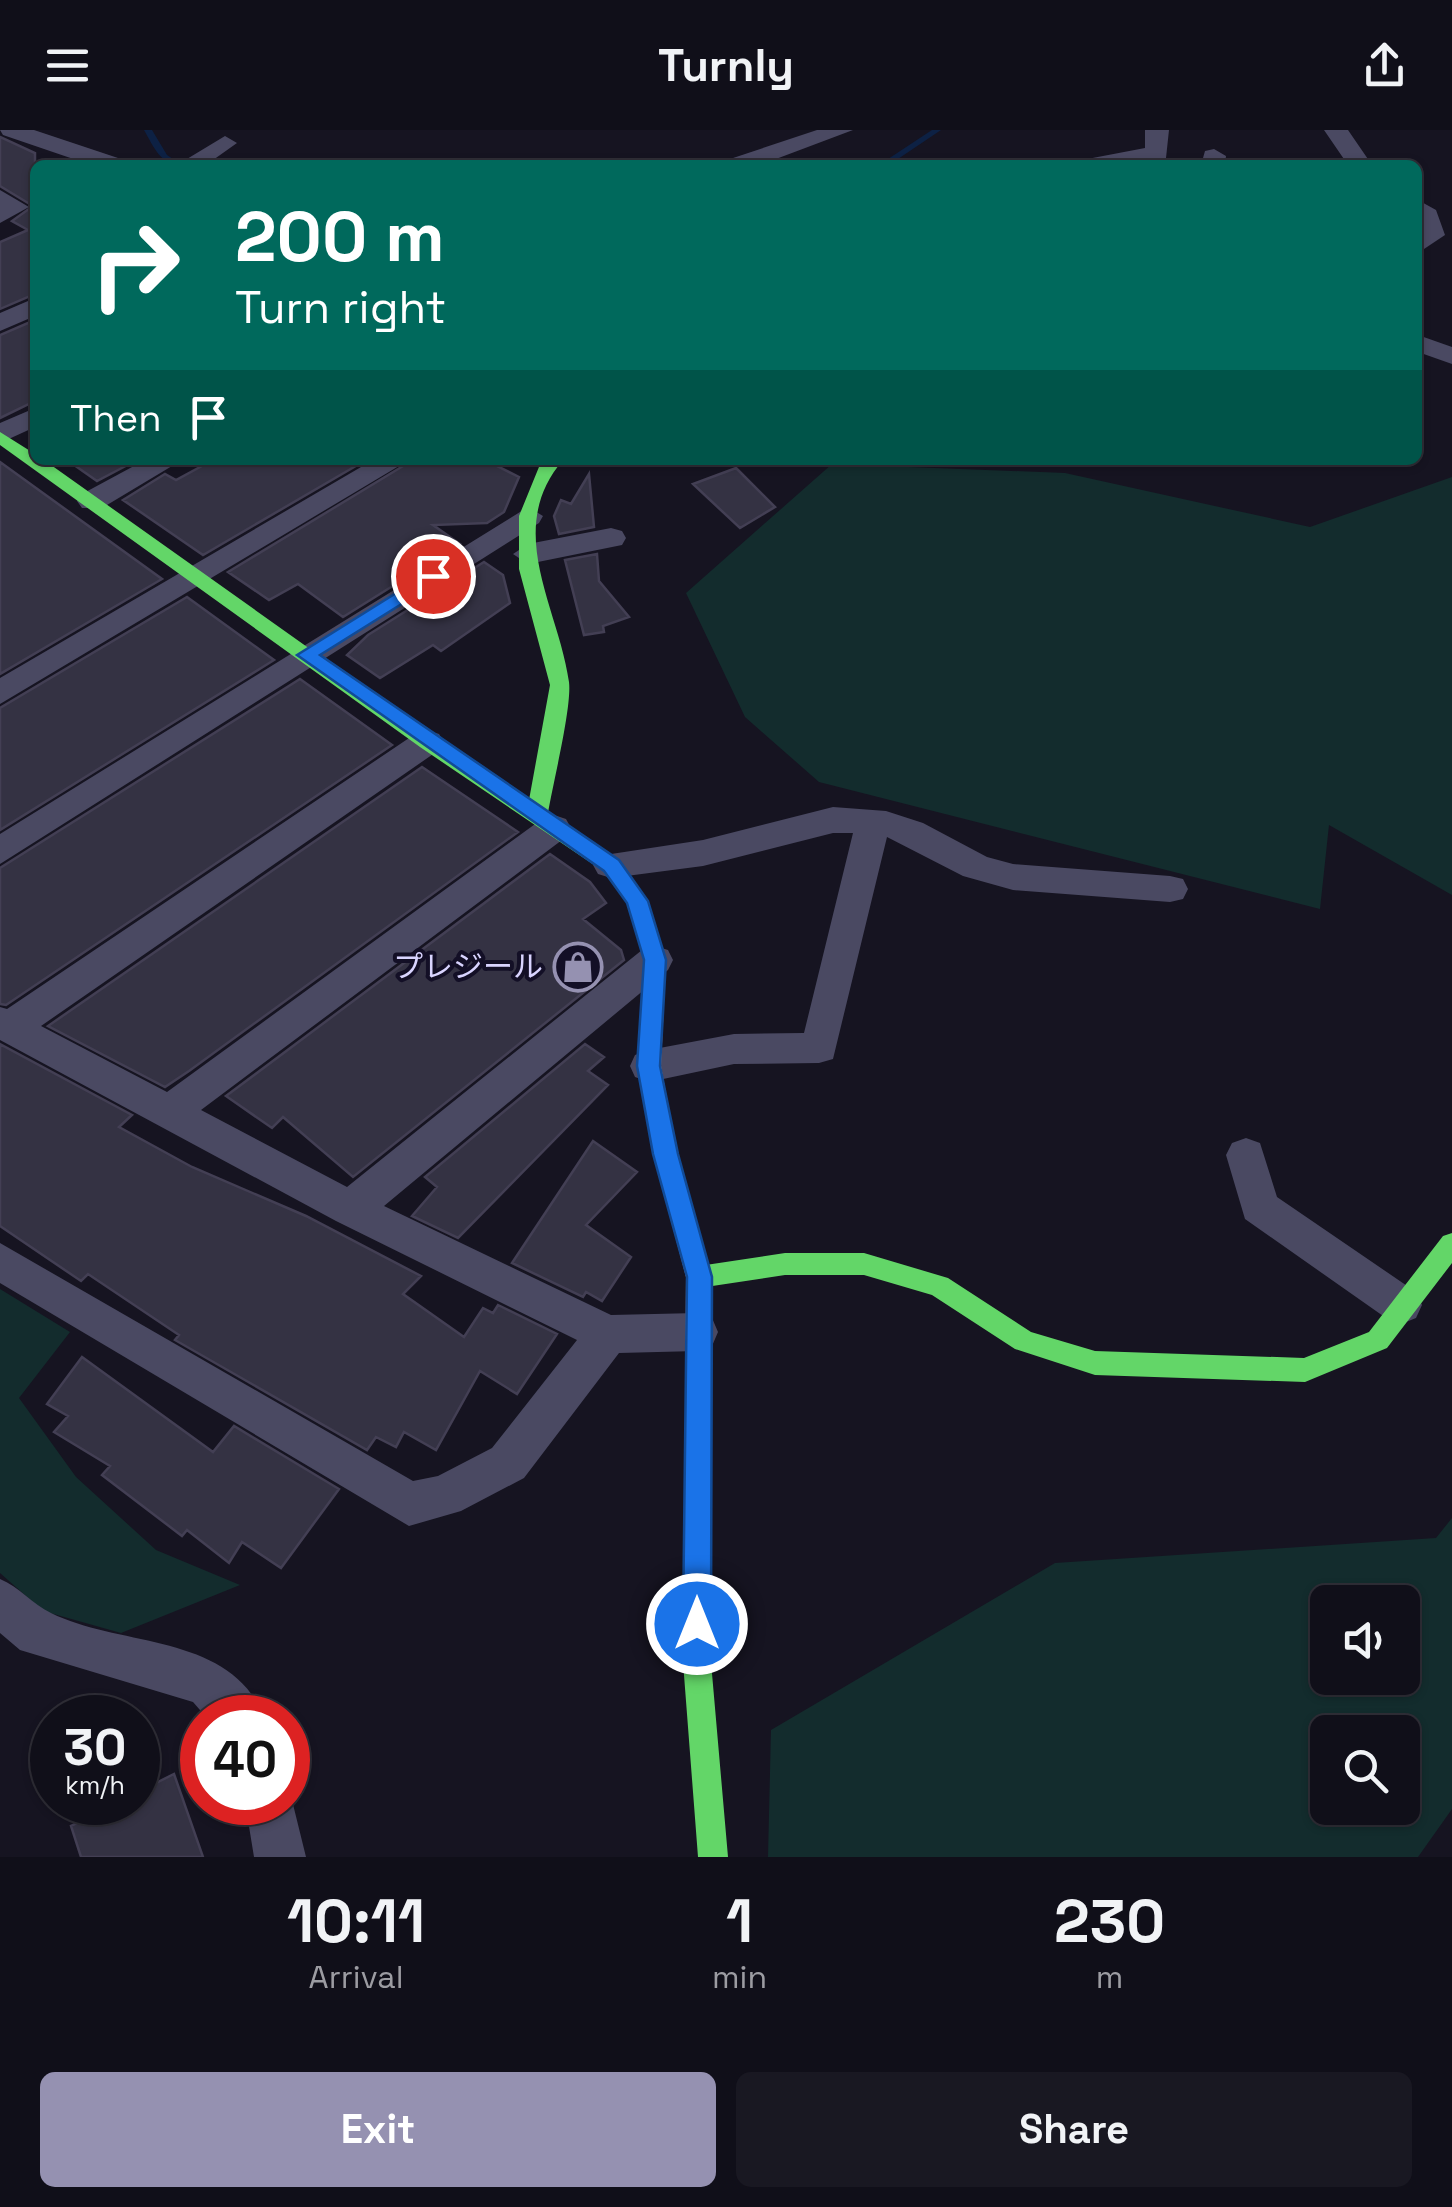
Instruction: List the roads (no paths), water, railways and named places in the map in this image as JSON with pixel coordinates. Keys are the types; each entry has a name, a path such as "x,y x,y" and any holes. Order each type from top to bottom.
{"street":[{"path":"11,130 100,160"},
{"path":"47,143 74,130"},
{"path":"755,160 841,130"},
{"path":"1139,160 1157,154 1157,130"},
{"path":"1336,130 1357,160"},
{"path":"196,160 225,143"},
{"path":"0,197 17,207 0,215"},
{"path":"1422,211 1428,215 1432,234 1422,242"},
{"path":"0,323 30,308"},
{"path":"1422,345 1452,356"},
{"path":"30,419 0,436 30,457"},
{"path":"41,465 427,742 612,865 638,901 655,960 649,1066 666,1154 699,1277 697,1662 714,1857"},
{"path":"92,501 158,465"},
{"path":"0,692 386,465"},
{"path":"170,1112 413,934 546,822 560,685 528,569 528,516 548,465"},
{"path":"0,851 528,516"},
{"path":"528,554 611,538"},
{"path":"427,742 5,1025 350,1210 608,1334 697,1332"},
{"path":"612,865 704,853 833,820 874,820 911,832 976,867 1013,877 1170,889"},
{"path":"649,1066 734,1049 819,1048 874,820"},
{"path":"350,1210 655,960"},
{"path":"1246,1155 1260,1207 1401,1305"},
{"path":"699,1277 784,1264 864,1264 938,1286 1024,1341 1095,1363 1305,1370 1378,1340 1401,1305 1452,1244"},
{"path":"0,1261 409,1504 445,1496 508,1463 608,1334"},
{"path":"0,1602 37,1633 207,1682 219,1695"},
{"path":"274,1825 280,1857"}],"waterway":[{"path":"148,130 169,160"},
{"path":"891,160 937,130"}],"place":[{"name":"プレジール","path":"578,967"}]}
